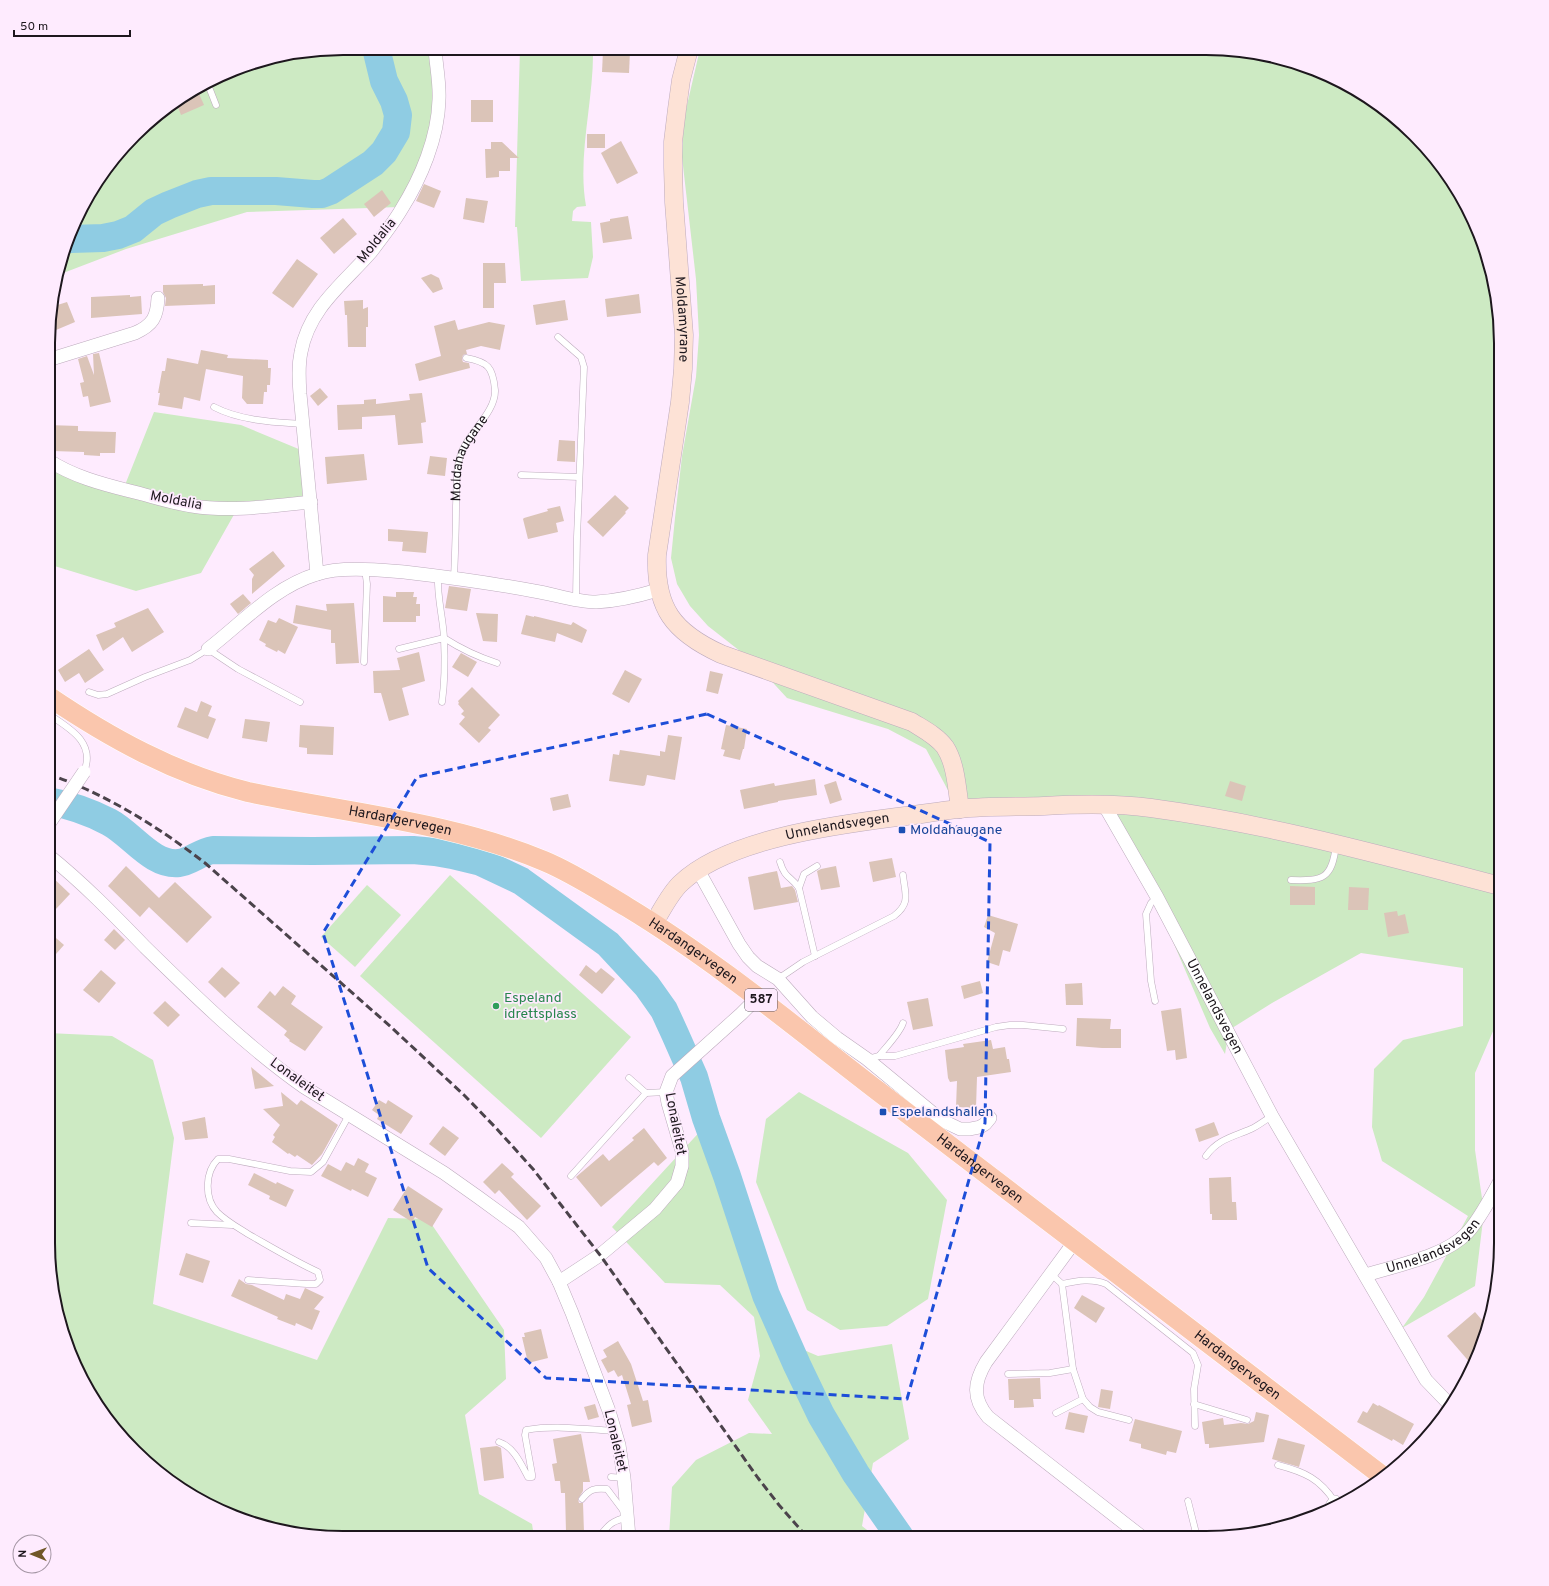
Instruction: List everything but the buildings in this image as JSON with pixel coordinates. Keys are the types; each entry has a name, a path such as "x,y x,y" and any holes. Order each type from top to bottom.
{"main road":[{"name":"Hardangervegen","path":"55,701 100,730 169,766 220,785 248,792 425,826 484,840 517,850 567,871 654,923 758,997 1379,1473"}],"street":[{"name":"Moldalia","path":"317,574 298,369 301,351 307,330 315,314 370,252 401,210 419,176 433,138 439,99 436,55"},
{"name":"Moldamyrane","path":"658,590 656,572 657,555 680,402 683,369 684,335 674,202 673,160 679,93 688,55"},
{"path":"55,358 135,333 145,328 153,321 157,310 158,298"},
{"name":"Moldalia","path":"55,464 78,475 112,486 192,506 236,508 311,502"},
{"path":"208,649 285,587 317,574 333,571 365,569 438,576 532,590 576,600 594,602 636,597 658,590 673,621 685,634 703,646 721,654 906,720 930,734 945,747 951,761 960,809"},
{"path":"55,815 84,772"},
{"name":"Unnelandsvegen","path":"1103,803 1158,897 1272,1116 1426,1380 1446,1402"},
{"name":"Unnelandsvegen","path":"654,923 671,895 681,883 698,870 732,853 763,842 847,824 960,809 1103,803 1149,808 1225,819 1336,844 1494,884"},
{"name":"Lonaleitet","path":"55,861 110,912 175,976 285,1074 348,1115 444,1173 519,1227 546,1258 559,1282 593,1366 609,1411 615,1431 624,1478 629,1531"},
{"path":"698,870 739,944 748,957 756,966 778,979 812,1017 837,1038 873,1058 926,1109 941,1120 965,1129 980,1128 990,1118"},
{"name":"Lonaleitet","path":"559,1282 600,1255 655,1209 677,1183 682,1166 682,1151 666,1092 672,1076 758,997"},
{"name":"Unnelandsvegen","path":"1366,1275 1449,1248 1468,1232 1494,1194"},
{"path":"1075,1241 981,1372 976,1391 978,1401 980,1408 988,1417 1134,1531"}],"lane":[{"path":"210,88 216,105"},
{"path":"558,337 581,357 584,367 579,477 576,600"},
{"name":"Moldahaugane","path":"454,579 457,478 459,460 462,450 493,402 495,392 490,367 484,363 466,358"},
{"path":"214,407 238,416 303,424"},
{"path":"520,475 579,477"},
{"path":"364,662 366,597 365,569"},
{"path":"438,576 438,592 444,638 444,684 442,702"},
{"path":"399,649 444,638 482,659 497,663"},
{"path":"89,692 98,695 112,692 145,677 190,660 208,649 238,669 300,702"},
{"path":"55,719 78,736 84,744 87,752 87,761 84,772"},
{"path":"1291,880 1312,881 1327,874 1333,865 1336,844"},
{"path":"780,862 787,877 796,883 799,888 815,956"},
{"path":"799,888 804,874 817,866"},
{"path":"778,979 803,962 903,910 906,899 903,875"},
{"path":"1155,1001 1151,981 1146,914 1151,903 1158,897"},
{"path":"873,1058 901,1030 903,1023"},
{"path":"873,1058 895,1056 996,1027 1010,1025 1063,1029"},
{"path":"629,1078 646,1093 666,1092"},
{"path":"571,1176 646,1093"},
{"path":"248,1280 316,1284 320,1280 318,1272 233,1225 216,1212 210,1199 208,1177 213,1164 218,1159 229,1158 290,1171 311,1172 323,1162 348,1115"},
{"path":"1206,1156 1219,1142 1252,1128 1272,1116"},
{"path":"191,1223 233,1225"},
{"path":"1051,1274 1062,1284 1073,1369 1083,1399 1090,1407 1098,1412 1129,1420"},
{"path":"1062,1284 1093,1280 1106,1284 1194,1353 1198,1364 1194,1389 1195,1426"},
{"path":"1008,1374 1050,1373 1073,1369"},
{"path":"1056,1413 1083,1399"},
{"path":"1194,1404 1247,1420"},
{"path":"499,1442 506,1444 513,1452 530,1478 532,1477 532,1474 525,1435 526,1430 554,1428 615,1431"},
{"path":"1278,1465 1295,1469 1319,1482 1327,1490 1333,1501"},
{"path":"611,1477 624,1478"},
{"path":"582,1499 587,1493 596,1488 607,1489 628,1517 613,1521 604,1531"},
{"path":"1188,1501 1196,1531"}],"highlighted area":[{"path":"707,714 990,842 985,1123 907,1399 546,1378 428,1268 323,933 417,777"}],"green space":[{"path":"343,55 437,55 433,147 400,207 247,212 126,249 64,273 70,250 85,216 114,168 139,139 153,126 168,114 199,94 250,70 305,57"},
{"path":"520,55 593,55 583,168 586,206 577,207 573,211 572,221 591,222 593,257 588,278 521,281 517,227 515,227"},
{"path":"699,55 1206,55 1244,57 1299,70 1350,94 1381,114 1396,126 1423,153 1435,168 1455,199 1479,250 1492,305 1494,343 1494,1029 1475,1073 1475,1150 1484,1212 1475,1286 1402,1328 1424,1297 1468,1216 1382,1161 1372,1127 1374,1069 1403,1040 1463,1026 1463,968 1361,953 1272,1003 1229,1030 1225,1054 1210,1028 1129,839 1114,811 968,812 951,796 926,749 888,729 787,698 754,662 708,626 690,606 677,584 671,558 682,456 696,377 699,335 696,279 682,157 684,118"},
{"path":"154,412 241,425 301,450 303,502 236,511 201,573 136,591 55,566 55,467 123,490"},
{"name":"Espeland idrettsplass","path":"450,875 631,1037 541,1138 360,976"},
{"path":"367,885 401,915 355,967 321,937"},
{"path":"55,1033 112,1036 153,1060 174,1138 153,1304 317,1360 388,1218 428,1219 504,1330 506,1379 465,1415 479,1494 532,1524 533,1531 343,1531 305,1529 250,1516 216,1501 168,1472 139,1447 114,1418 85,1370 70,1336 57,1281 55,1243"},
{"path":"799,1092 908,1153 947,1200 928,1299 887,1326 840,1330 807,1310 756,1182 766,1119"},
{"path":"705,1126 727,1157 734,1213 778,1339 818,1356 892,1344 909,1439 873,1463 862,1526 868,1531 669,1531 672,1487 696,1460 749,1433 772,1434 748,1400 760,1356 754,1317 720,1285 665,1283 612,1227"}],"waterway":[{"path":"75,239 103,238 118,235 133,229 154,212 197,194 211,191 276,191 313,194 322,194 330,191 373,163 384,152 396,132 398,115 394,101 384,81 378,55"},
{"path":"55,803 80,809 109,822 118,827 151,855 169,863 183,862 213,850 413,850 435,852 481,862 521,881 608,944 647,986 664,1010 694,1077 706,1118 727,1176 766,1295 797,1365 821,1415 856,1474 896,1531"}],"railway":[{"path":"55,777 111,801 150,824 205,863 391,1027 465,1096 533,1169 600,1255 758,1478 802,1531"}],"place":[{"name":"Moldahaugane","path":"902,830"},
{"name":"Espeland idrettsplass","path":"496,1006"},
{"name":"Espelandshallen","path":"883,1112"}]}
